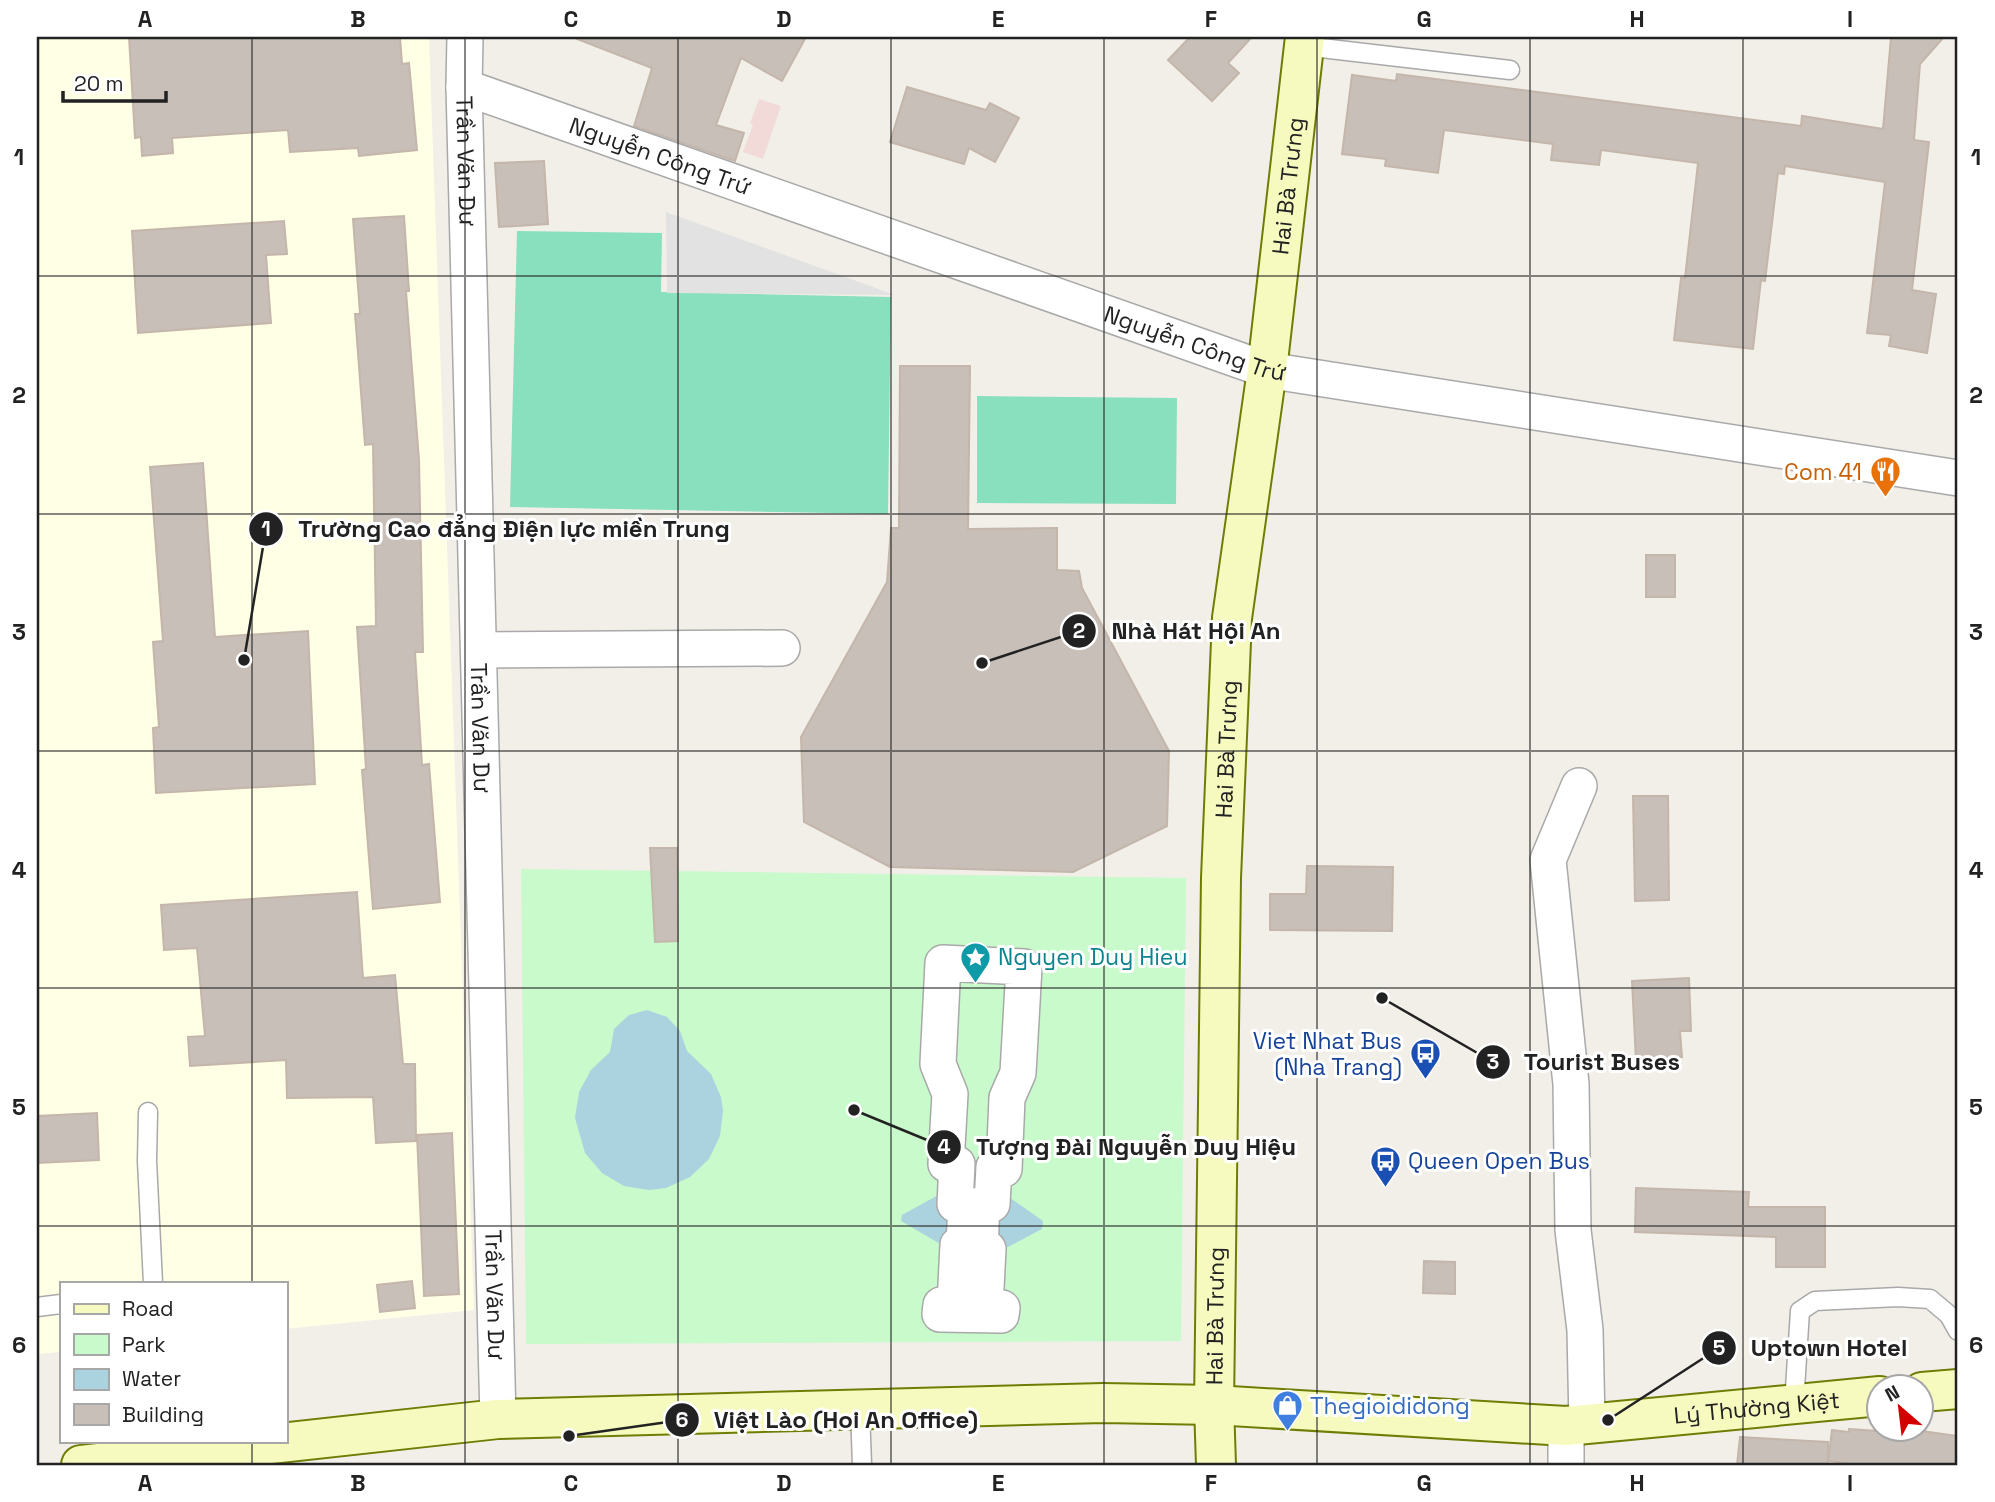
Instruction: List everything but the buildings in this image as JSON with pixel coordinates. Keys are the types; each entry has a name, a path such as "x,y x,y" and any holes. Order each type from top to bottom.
{"main road":[{"name":"Hai Bà Trưng","path":"1216,1465 1214,1405 1221,878 1231,632 1267,370 1305,42"},
{"path":"1936,1391 1958,1389"},
{"name":"Lý Thường Kiệt","path":"287,1438 498,1419 1103,1403 1214,1405 1577,1425 1866,1397"},
{"name":"Lý Thường Kiệt","path":"81,1465 176,1448 243,1442"}],"street":[{"name":"Trần Văn Dư","path":"465,37 464,87 498,1419"},
{"name":"Nguyễn Công Trứ","path":"464,87 1267,370 1958,478"},
{"path":"479,650 782,648"},
{"path":"1566,1465 1577,1425 1585,1330 1573,1230 1571,1084 1548,860 1580,786"},
{"path":"943,963 1024,967 1018,1073 1007,1098 1004,1169 994,1167 992,1204 982,1203 973,1224 966,1205 955,1204 957,1164 946,1164 950,1094 938,1065 943,963"}],"lane":[{"path":"1305,42 1510,70"},
{"path":"148,1112 147,1161 153,1282"},
{"path":"1794,1404 1800,1311 1815,1301 1898,1297 1930,1299 1949,1315 1958,1331"},
{"path":"37,1307 60,1304"},
{"path":"860,1410 862,1465"}],"shaded area":[{"path":"37,37 429,37 474,1310 287,1329 287,1282 60,1282 60,1352 37,1354"},
{"path":"759,99 781,106 763,159 743,152"},
{"path":"666,212 895,295 667,293"}],"green space":[{"path":"517,231 662,233 661,292 891,297 888,514 510,507"},
{"path":"977,396 1177,398 1176,504 977,503"},
{"path":"521,869 1186,878 1181,1341 526,1344"}],"water":[{"path":"647,1010 667,1017 680,1031 687,1051 711,1074 721,1097 723,1111 720,1136 709,1159 690,1177 666,1188 649,1190 624,1186 602,1173 585,1153 575,1118 579,1092 591,1070 610,1052 614,1029 629,1015"},
{"path":"942,1193 1006,1195 1043,1221 1042,1229 1006,1248 942,1245 901,1221 902,1215"}],"place":[{"name":"Com 41","path":"1885,499"},
{"name":"Trường Cao đẳng Điện lực miền Trung","path":"244,660"},
{"name":"Nhà Hát Hội An","path":"982,663"},
{"name":"Nguyen Duy Hieu","path":"975,984"},
{"name":"Tourist Buses","path":"1382,998"},
{"name":"Viet Nhat Bus (Nha Trang)","path":"1425,1081"},
{"name":"Tượng Đài Nguyễn Duy Hiệu","path":"854,1110"},
{"name":"Queen Open Bus","path":"1385,1188"},
{"name":"Uptown Hotel","path":"1608,1420"},
{"name":"Thegioididong","path":"1287,1433"},
{"name":"Việt Lào (Hoi An Office)","path":"569,1436"}]}
